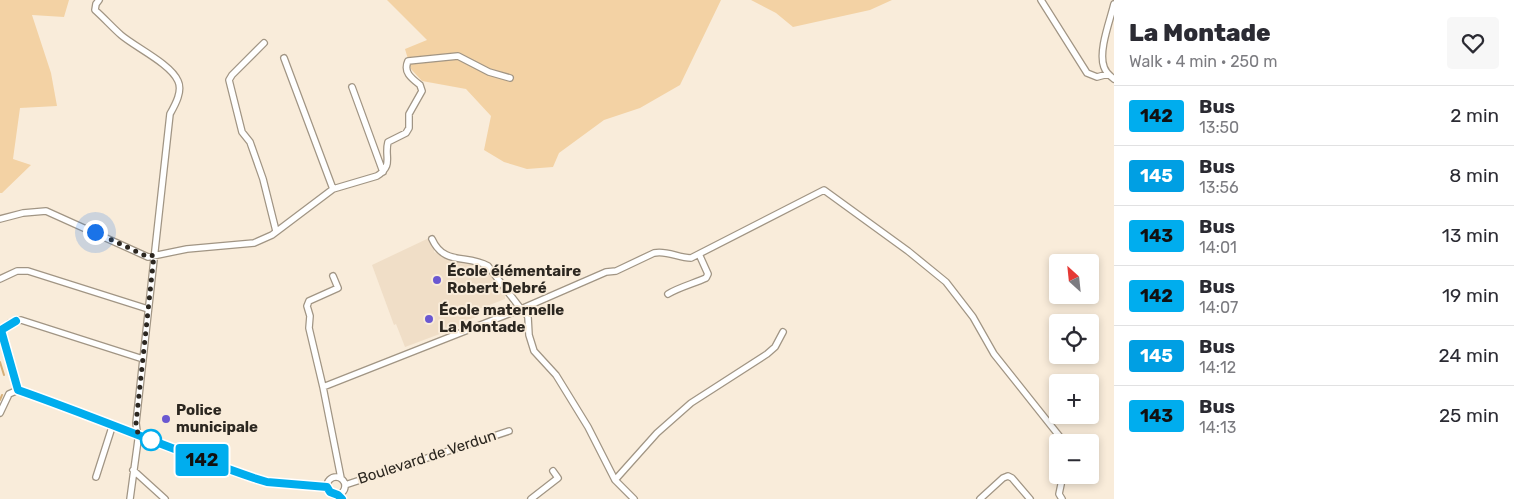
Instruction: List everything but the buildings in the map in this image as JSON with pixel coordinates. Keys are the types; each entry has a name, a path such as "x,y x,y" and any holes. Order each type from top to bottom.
{"street":[{"path":"99,0 96,4 96,10 118,33 170,70 178,80 180,87 170,114 136,423 138,434 130,499"},
{"path":"1041,0 1087,73 1092,77 1108,74"},
{"path":"1114,4 1102,52 1104,67 1114,80"},
{"path":"264,43 229,80 242,132 250,142 263,179 276,232"},
{"path":"0,219 23,212 46,211 148,257 187,249 254,243 276,232 332,189 377,176 383,172 388,165 386,148 388,142 406,133 409,128 409,114 422,91 420,84 410,77 407,72 406,65 408,61 458,56 488,72 510,78"},
{"path":"284,58 332,189"},
{"path":"352,87 383,172"},
{"path":"323,387 521,309 606,272 616,272 654,253 660,252 683,258 691,258 824,190 908,251 946,282 973,317 994,354 1058,434"},
{"path":"432,239 436,248 448,256 488,266 525,312 528,317 529,335 534,351 556,375 588,427 615,480 634,499"},
{"path":"668,294 706,278 708,274 699,254"},
{"path":"0,279 17,271 28,271 148,309"},
{"path":"333,276 338,288 308,303 309,328 341,478 348,499"},
{"path":"18,390 1,329 10,323 20,320 143,359"},
{"path":"615,480 657,433 691,403 767,354 775,347 783,332"},
{"path":"0,413 9,394 18,390 267,482 327,487 332,494 340,497 345,486"},
{"path":"96,477 113,424"},
{"name":"Boulevard de Verdun","path":"345,486 509,430"},
{"path":"327,487 328,482 339,468"},
{"path":"133,470 165,499"},
{"path":"531,499 558,478 553,472"},
{"path":"980,499 1003,478 1008,476 1012,478 1030,499"},
{"path":"332,478 341,478"},
{"path":"1053,499 1060,497 1062,484"}],"shaded area":[{"path":"0,0 69,0 64,17 32,15 51,73 57,106 20,108 13,159 31,165 2,193 0,193"},
{"path":"387,0 721,0 680,85 640,108 604,120 559,153 553,167 527,169 504,162 484,150 491,116 466,89 422,81 411,69 405,49 427,40"},
{"path":"751,0 892,0 870,10 793,27 776,13"},
{"name":"École élémentaire Robert Debré","path":"429,238 434,252 454,261 485,266 505,293 505,299 474,311 476,317 460,323 461,326 405,347 396,324 394,325 372,265"}],"waterway":[{"path":"0,362 4,375"},
{"path":"0,400 2,395"}],"bus line":[{"name":"142","path":"16,321 1,330 18,390 100,419 218,466 267,482 327,487 332,494 338,495 342,499"}],"place":[{"name":"École élémentaire Robert Debré","path":"437,280"},
{"name":"École maternelle La Montade","path":"429,319"},
{"name":"Police municipale","path":"166,419"}],"route":[{"path":"95,232 148,257 154,255 136,423 138,434 151,440"}]}
